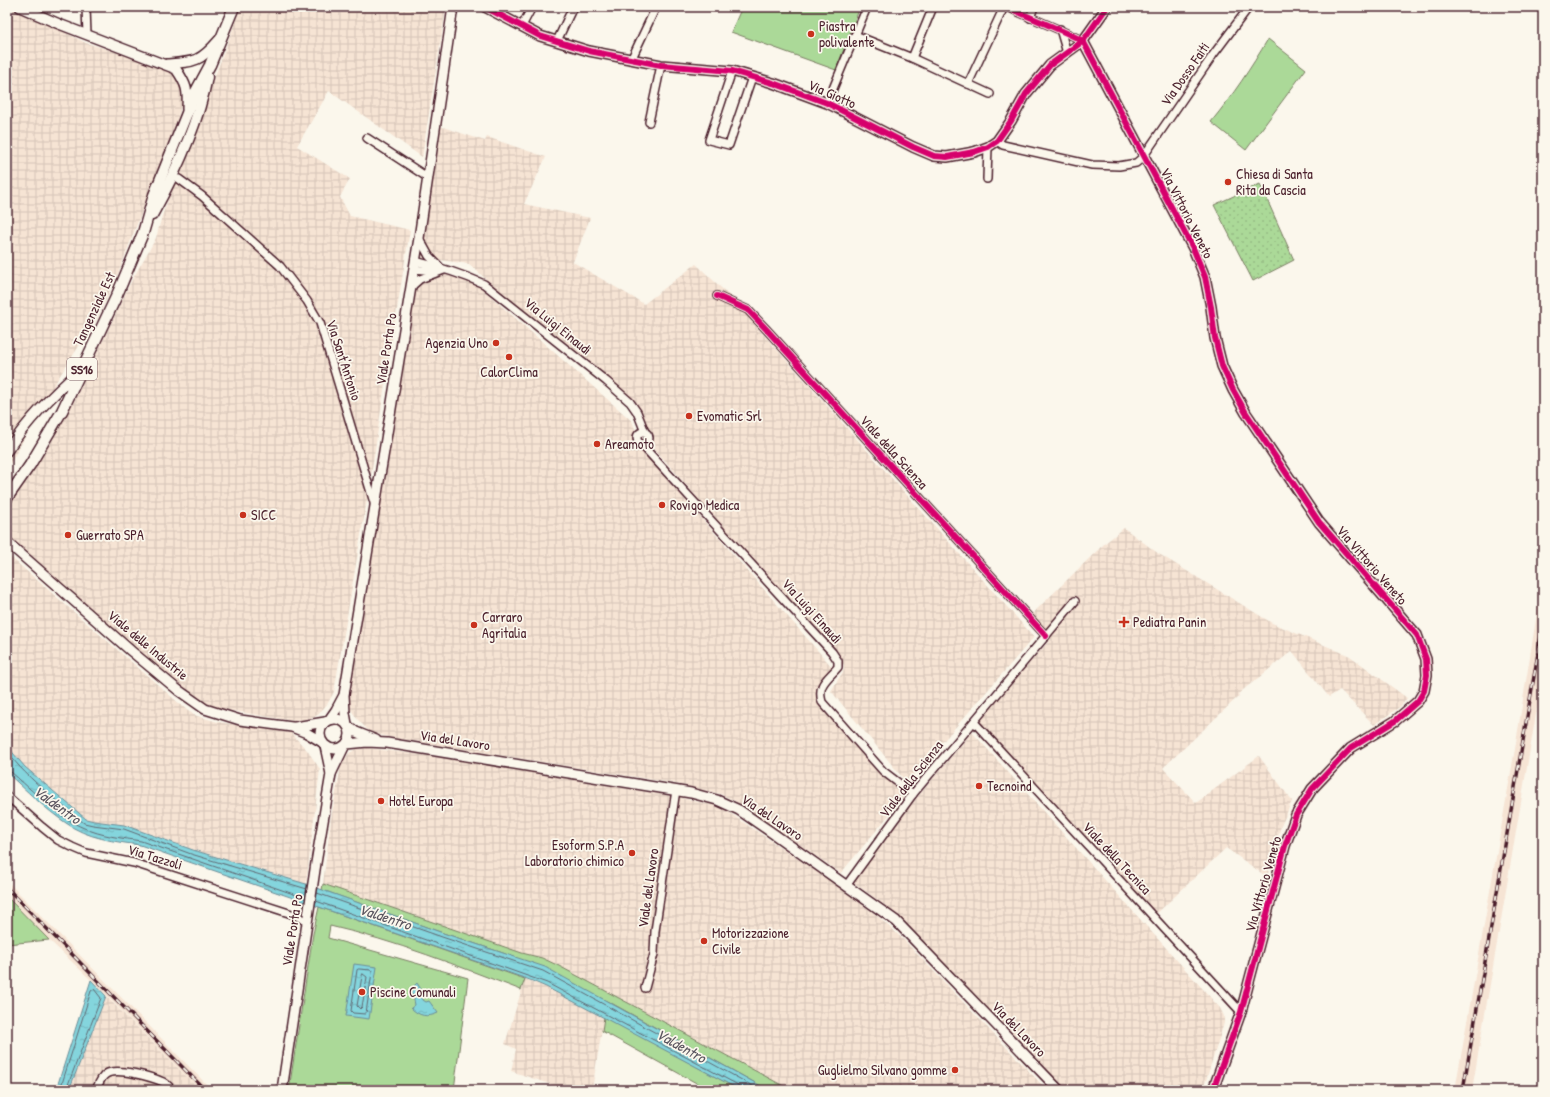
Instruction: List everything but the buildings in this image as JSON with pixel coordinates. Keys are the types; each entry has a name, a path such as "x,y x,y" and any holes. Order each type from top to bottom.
{"main road":[{"path":"20,7 87,35 176,69 186,86 188,93 187,113"},
{"name":"Tangenziale Est","path":"143,233 154,195 187,113 196,91 210,65 234,7"},
{"name":"Viale Porta Po","path":"282,1090 331,774 350,737 344,713 344,695 411,287 453,7"},
{"name":"Via Giotto","path":"484,7 540,36 589,51 660,65 732,71 752,76 827,104 934,156 960,156 988,147 997,141 1011,121 1026,94 1050,65 1083,41 1108,7"},
{"path":"165,64 188,63 198,59 206,55 222,37"},
{"name":"Via Vittorio Veneto","path":"1083,41 1189,240 1205,277 1215,338 1222,366 1233,390 1246,413 1319,522 1417,634 1426,659 1427,675 1424,691 1418,701 1395,721 1351,748 1312,790 1296,815 1285,846 1241,1012 1213,1090"},
{"name":"Tangenziale Est","path":"7,498 30,465 62,411 117,295 143,233 171,180 203,98 210,65"},
{"path":"7,451 61,387 82,369"},
{"name":"Viale delle Industrie","path":"7,542 131,651 202,707 216,714 240,720 292,727 310,726 327,721"},
{"name":"Viale Porta Po","path":"331,774 324,744 320,738 320,730 336,710 344,695"},
{"path":"327,721 340,720 356,732 381,742"},
{"name":"Viale delle Industrie","path":"292,727 307,733 324,744"},
{"path":"324,744 336,749 367,742 381,742"},
{"name":"Via del Lavoro","path":"381,742 676,790 706,796 739,810 896,921 1059,1090"}],"street":[{"path":"86,7 87,35"},
{"path":"522,26 532,7"},
{"path":"557,41 573,7"},
{"path":"631,60 656,7"},
{"path":"827,104 867,7"},
{"path":"912,58 933,7"},
{"path":"968,84 1004,7"},
{"path":"1008,7 1083,41"},
{"path":"1030,18 1034,7"},
{"name":"Via Dosso Faiti","path":"1144,157 1213,55 1249,7"},
{"path":"1061,30 1067,53"},
{"path":"855,35 912,58 990,94"},
{"path":"649,122 660,65"},
{"path":"732,71 709,140 729,145 752,76"},
{"path":"367,138 427,177"},
{"path":"997,141 1004,145 1092,165 1119,166 1136,163 1144,157"},
{"path":"987,179 988,147"},
{"name":"Via Sant'Antonio","path":"180,179 202,196 280,266 307,301 320,323 375,506"},
{"name":"Via Luigi Einaudi","path":"418,238 429,256 444,270"},
{"name":"Via Luigi Einaudi","path":"414,265 430,272 444,270 461,274 484,284 606,381 630,402 637,412 641,422 641,433"},
{"path":"411,287 420,279 444,270"},
{"name":"Viale della Scienza","path":"717,296 748,310 1046,636"},
{"path":"641,433 649,438 645,445 637,439 641,433"},
{"name":"Via Luigi Einaudi","path":"645,445 662,468 832,652 838,661 838,667 820,688 822,702 883,771 913,794"},
{"name":"Viale della Scienza","path":"846,886 913,794 1075,601"},
{"name":"Viale della Tecnica","path":"974,722 1241,1012"},
{"name":"Viale del Lavoro","path":"646,988 654,954 654,931 676,790"},
{"name":"Via Tazzoli","path":"7,796 42,828 72,848 86,853 134,863 295,916 307,922"},
{"path":"96,1090 98,1083 105,1074 114,1072 130,1073 150,1077 173,1090"}],"shaded area":[{"path":"7,7 38,19 86,43 160,65 173,73 182,85 183,99 177,120 118,274 87,339 83,340 59,377 7,469"},
{"path":"241,7 446,7 422,157 329,91 297,146 350,179 340,197 350,216 410,230 369,488 334,692 328,703 318,715 294,721 210,707 180,688 7,537 7,505 51,442 74,401 132,280 156,238 162,216"},
{"path":"440,126 485,141 487,137 546,157 524,204 590,218 573,262 644,304 696,264 751,316 752,322 1034,637 907,783 831,691 844,670 844,665 653,447 640,415 469,264 418,257"},
{"path":"442,270 464,273 632,421 644,453 833,668 819,693 904,797 841,873 735,801 721,794 673,783 389,737 370,732 358,720 351,710 347,694 413,289 419,279"},
{"path":"1124,528 1159,554 1272,623 1350,656 1407,698 1401,706 1374,725 1340,690 1329,697 1292,651 1238,694 1239,696 1163,768 1196,803 1259,756 1292,801 1281,826 1267,877 1226,848 1153,917 978,722 1048,642 1047,637 1029,617 1104,544"},
{"path":"7,554 188,711 197,716 218,722 291,733 307,750 320,769 306,884 193,850 124,825 86,819 25,767 13,753 7,740"},
{"path":"1543,576 1543,673 1472,1090 1455,1090 1515,749"},
{"path":"972,732 1220,1008 1224,1016 1224,1023 1203,1090 1064,1090 912,930 883,904 849,879"},
{"path":"367,748 445,758 671,796 717,806 832,882 875,914 903,939 1047,1090 791,1090 542,958 522,953 323,884 331,818 341,766 349,753 357,749"},
{"path":"7,881 212,1090 200,1090 91,980 49,940 7,897"},
{"path":"525,979 546,987 604,1017 592,1090 567,1090 511,1071 516,1049 505,1044"},
{"path":"106,996 200,1090 69,1090"}],"green space":[{"path":"742,7 860,7 836,70 731,32"},
{"path":"1268,39 1306,69 1246,150 1211,122 1227,102"},
{"path":"1260,184 1294,260 1253,281 1214,205"},
{"path":"323,884 522,953 542,958 791,1090 768,1090 613,1004 503,953 322,890"},
{"path":"7,897 49,940 7,944"},
{"path":"319,907 525,979 521,990 403,947 330,926 328,938 468,978 454,1090 289,1090 313,934"},
{"path":"604,1017 740,1090 709,1090 602,1031"}],"water":[{"name":"Valdentro","path":"7,741 13,753 25,767 86,819 124,825 193,850 306,884 443,933 545,967 768,1090 740,1090 546,987 530,980 140,845 111,841 92,836 74,828 58,818 7,773"},
{"name":"Piscine Comunali","path":"354,964 377,967 369,1019 346,1016"},
{"path":"91,980 106,996 69,1090 56,1090"},
{"path":"417,983 424,994 422,996 423,1000 426,1002 429,1001 438,1013 427,1016 417,1013 411,1008 415,1005 413,995 410,994"}],"railway":[{"path":"1463,1090 1543,624"},
{"path":"7,888 205,1090"}],"cycle path":[{"path":"485,7 540,36 589,51 661,65 732,71 773,83 827,103 913,147 934,156 947,157 974,152 988,147 997,141 1011,121 1026,94 1050,65 1083,41 1107,7"},
{"path":"1008,7 1083,41 1193,248 1205,277 1215,338 1222,366 1233,390 1246,413 1319,522 1417,635 1426,659 1427,675 1424,691 1418,701 1395,721 1351,748 1312,789 1296,815 1285,846 1241,1012 1213,1090"},
{"path":"717,296 748,310 1046,636"}],"place":[{"name":"Piastra polivalente","path":"811,34"},
{"name":"Chiesa di Santa Rita da Cascia","path":"1228,182"},
{"name":"Agenzia Uno","path":"496,343"},
{"name":"CalorClima","path":"509,357"},
{"name":"Evomatic Srl","path":"689,416"},
{"name":"Areamoto","path":"597,444"},
{"name":"Rovigo Medica","path":"662,505"},
{"name":"SICC","path":"243,515"},
{"name":"Guerrato SPA","path":"68,535"},
{"name":"Pediatra Panin","path":"1124,622"},
{"name":"Carraro Agritalia","path":"474,625"},
{"name":"Tecnoind","path":"979,786"},
{"name":"Hotel Europa","path":"381,801"},
{"name":"Esoform S.P.A Laboratorio chimico","path":"632,853"},
{"name":"Motorizzazione Civile","path":"704,941"},
{"name":"Piscine Comunali","path":"362,992"},
{"name":"Guglielmo Silvano gomme","path":"955,1070"}]}
